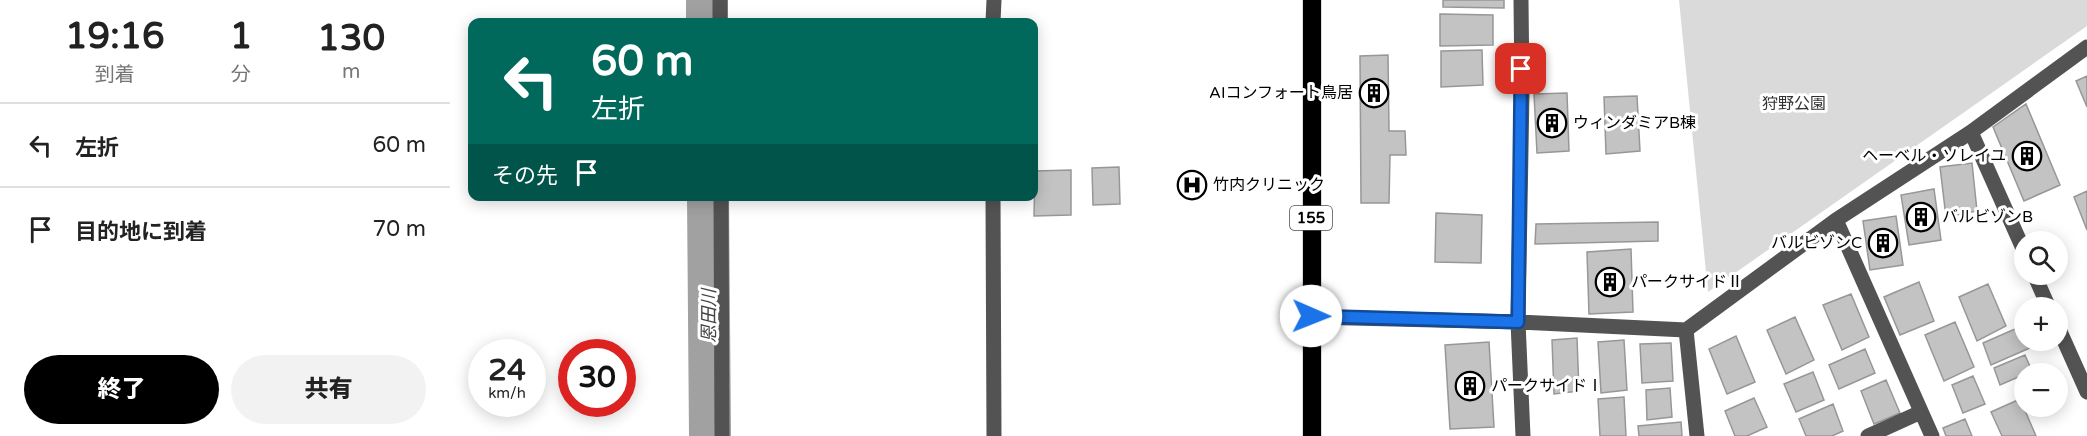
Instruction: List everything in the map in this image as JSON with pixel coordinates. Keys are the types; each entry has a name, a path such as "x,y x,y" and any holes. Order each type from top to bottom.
{"highway":[{"name":"155","path":"1311,0 1312,436"}],"street":[{"path":"720,0 720,18"},
{"path":"993,18 994,0"},
{"path":"1521,0 1522,91 1518,322 1523,436"},
{"path":"1311,316 1686,330 1836,220 1971,132 2087,47"},
{"path":"1971,132 2015,231"},
{"path":"721,201 722,436"},
{"path":"993,201 994,436"},
{"path":"1836,220 1932,436"},
{"path":"1686,330 1697,436"},
{"path":"2068,349 2087,392"},
{"path":"1868,436 1921,412"}],"green space":[{"name":"狩野公園","path":"1679,0 2087,0 2087,26 1708,292"}],"building":[{"path":"1443,0 1504,0 1504,8 1443,7"},
{"path":"1440,14 1493,15 1493,45 1440,46"},
{"path":"1482,50 1483,85 1441,87 1441,51"},
{"name":"AIコンフォート鳥居","path":"1388,55 1389,131 1405,131 1406,155 1390,155 1389,203 1361,203 1360,56"},
{"path":"2087,76 2087,107 2076,81"},
{"name":"ウィンダミアB棟","path":"1567,93 1569,151 1537,153 1534,94"},
{"path":"1637,96 1640,151 1606,154 1604,97"},
{"name":"ヘーベル・ソレイユ","path":"2026,104 2060,185 2024,201 1993,127"},
{"path":"1972,163 1977,211 1946,217 1940,167"},
{"path":"1119,167 1120,204 1093,205 1092,168"},
{"path":"1071,170 1071,215 1034,216 1034,201 1038,201 1038,171"},
{"name":"バルビゾンB","path":"1934,189 1941,240 1909,245 1901,195"},
{"path":"2087,191 2087,230 2074,197"},
{"path":"1436,213 1482,215 1481,263 1435,262"},
{"name":"バルビゾンC","path":"1896,216 1903,265 1870,270 1863,221"},
{"path":"1658,222 1658,241 1535,244 1536,224"},
{"name":"パークサイドⅡ","path":"1631,249 1633,312 1589,314 1587,252"},
{"path":"1919,282 1934,321 1900,335 1884,297"},
{"path":"1988,284 2006,326 1977,341 1959,297"},
{"path":"1851,294 1869,337 1842,350 1823,305"},
{"path":"1795,317 1814,360 1786,374 1767,330"},
{"path":"1955,322 1974,367 1944,381 1925,335"},
{"path":"2014,329 2014,351 2023,351 1991,365 1983,343"},
{"path":"1736,336 1755,382 1727,394 1709,349"},
{"path":"1577,338 1579,391 1554,394 1552,340"},
{"path":"1624,340 1627,390 1601,393 1598,342"},
{"name":"パークサイドⅠ","path":"1489,342 1494,427 1450,429 1445,345"},
{"path":"1671,343 1673,381 1642,383 1640,344"},
{"path":"1865,349 1875,373 1839,389 1829,365"},
{"path":"2025,355 2028,363 2014,363 2014,379 2000,385 1994,368"},
{"path":"1813,372 1824,400 1796,412 1784,384"},
{"path":"1973,376 1985,404 1963,413 1952,385"},
{"path":"1886,380 1900,413 1874,424 1861,391"},
{"path":"1670,388 1672,417 1647,420 1646,390"},
{"path":"1624,397 1626,436 1600,436 1598,399"},
{"path":"1754,398 1767,427 1747,436 1735,436 1725,411"},
{"path":"2014,402 2014,417 2028,417 2036,436 2002,436 1991,412"},
{"path":"1833,404 1843,431 1832,436 1806,436 1799,419"},
{"path":"1965,419 1972,436 1946,436 1943,428"},
{"path":"1681,422 1682,436 1639,436 1638,426"}],"waterway":[{"name":"恩田川","path":"707,0 707,18"},
{"name":"恩田川","path":"708,201 710,436"}],"place":[{"name":"AIコンフォート鳥居","path":"1374,93"},
{"name":"ウィンダミアB棟","path":"1552,123"},
{"name":"ヘーベル・ソレイユ","path":"2027,156"},
{"name":"竹内クリニック","path":"1192,185"},
{"name":"バルビゾンB","path":"1921,217"},
{"name":"バルビゾンC","path":"1883,243"},
{"name":"パークサイドⅡ","path":"1610,282"},
{"name":"パークサイドⅠ","path":"1470,386"}],"route":[{"path":"1311,316 1518,322 1521,69"}]}
